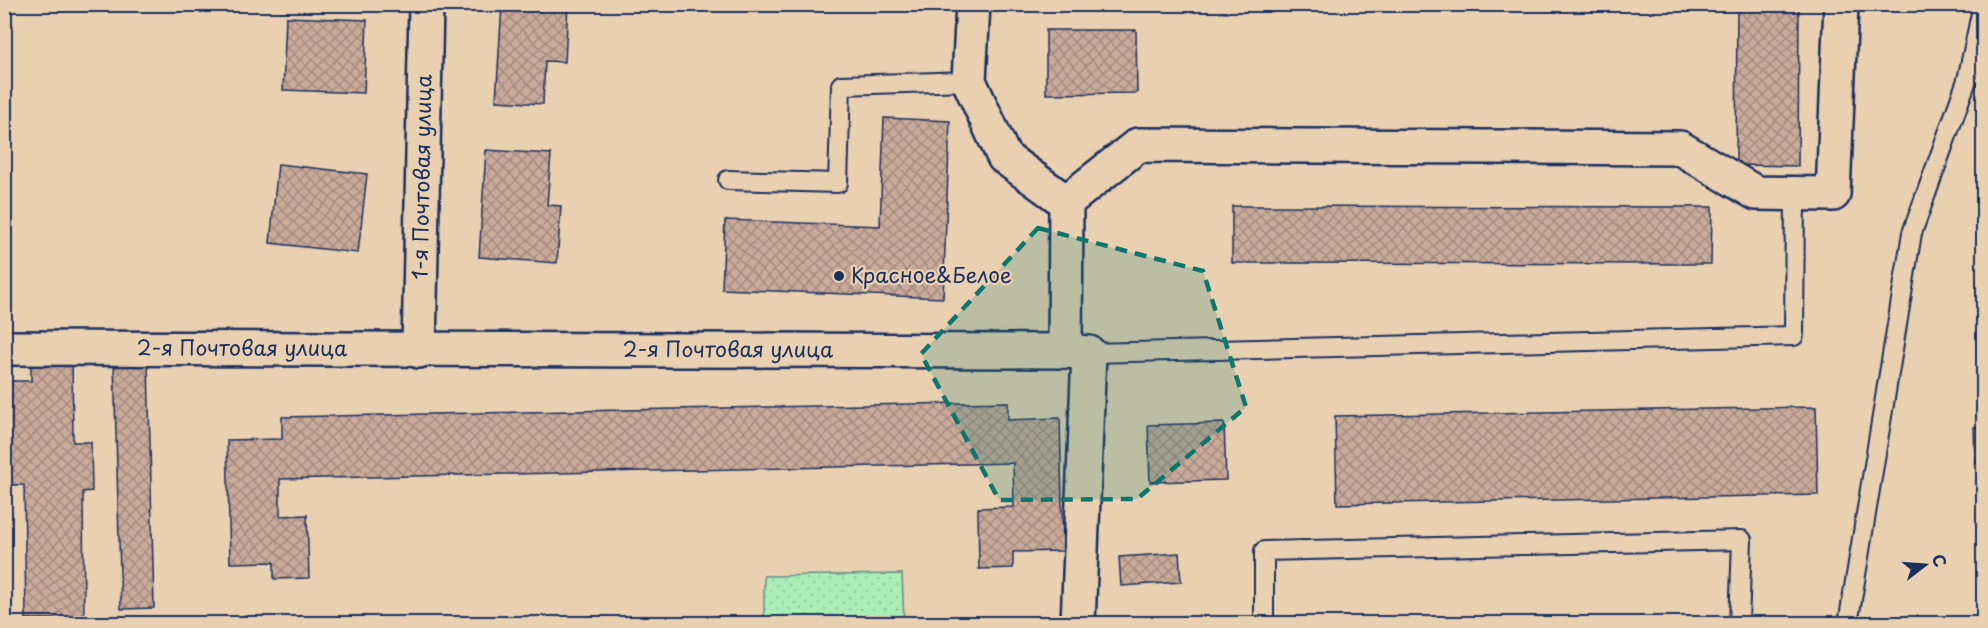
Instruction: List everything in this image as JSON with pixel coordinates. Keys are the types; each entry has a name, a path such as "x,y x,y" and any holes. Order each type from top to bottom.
{"street":[{"name":"1-я Почтовая улица","path":"419,351 426,4"},
{"path":"973,4 969,81 1004,157 1066,202 1077,352 1078,624"},
{"path":"1066,202 1138,145 1680,148 1755,193 1833,194 1841,4"},
{"name":"2-я Почтовая улица","path":"4,348 1077,352"}],"lane":[{"path":"1848,624 1911,232 1967,80 1983,4"},
{"path":"1967,80 1983,66"},
{"path":"728,180 838,183 841,85 969,81"},
{"path":"1077,352 1794,336 1795,194"},
{"path":"1264,624 1264,551 1742,540 1740,624"}],"highlighted area":[{"path":"1038,228 1203,271 1246,407 1137,499 999,500 921,354"}],"green space":[{"path":"902,574 904,623 764,623 764,576"}],"building":[{"path":"502,4 568,4 565,62 545,61 543,104 496,101"},
{"path":"1737,4 1799,4 1798,166 1736,165"},
{"path":"286,17 367,20 364,93 283,90"},
{"path":"1046,30 1136,30 1137,93 1046,94"},
{"path":"884,118 950,121 943,298 722,289 725,220 880,226"},
{"path":"486,150 551,154 547,205 561,206 557,263 479,257"},
{"path":"278,164 367,174 358,253 270,243"},
{"path":"1232,206 1712,207 1711,264 1232,263"},
{"path":"72,362 73,442 91,442 92,491 83,492 84,619 26,619 24,485 4,485 4,381 31,381 31,363"},
{"path":"148,363 154,608 121,609 114,364"},
{"path":"1008,402 1008,420 1060,418 1063,551 1013,552 1013,568 979,569 978,508 1014,507 1013,463 280,479 280,516 307,515 309,578 274,579 274,562 230,563 227,440 282,439 282,417"},
{"path":"1816,407 1818,495 1337,504 1335,416"},
{"path":"1224,423 1226,480 1150,482 1148,425"},
{"path":"1974,427 1984,427 1984,463 1975,463"},
{"path":"1978,519 1984,519 1984,552 1979,552"},
{"path":"1179,553 1181,582 1121,586 1119,557"},
{"path":"1043,621 1043,624 995,624 995,623"}],"place":[{"name":"Красное&Белое","path":"839,276"}]}
